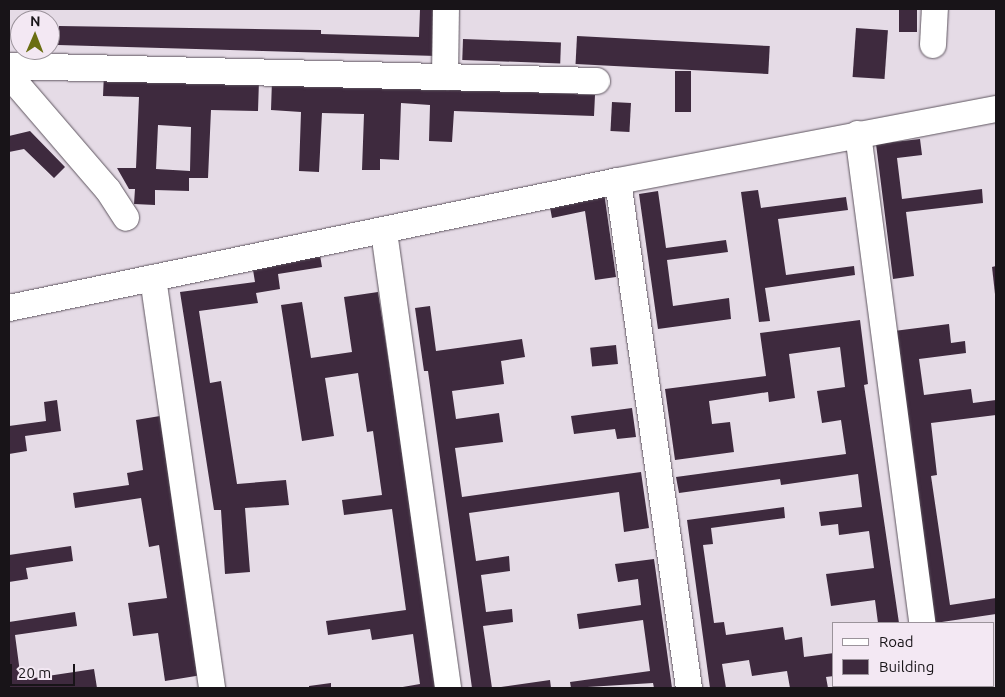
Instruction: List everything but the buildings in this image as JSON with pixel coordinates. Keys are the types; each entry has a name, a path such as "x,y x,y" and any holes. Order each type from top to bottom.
{"street":[{"path":"445,77 446,9"},
{"path":"933,44 935,9"},
{"path":"9,66 597,82"},
{"path":"9,75 108,190 126,218"},
{"path":"9,308 384,232 618,181 996,109"},
{"path":"858,134 922,622"},
{"path":"618,181 689,688"},
{"path":"384,232 448,688"},
{"path":"154,278 212,688"}]}
